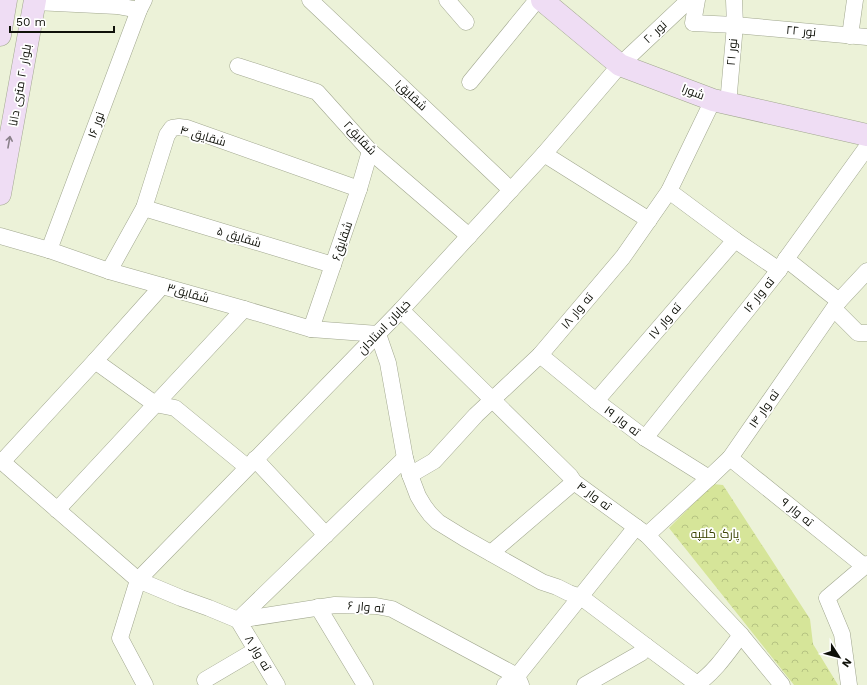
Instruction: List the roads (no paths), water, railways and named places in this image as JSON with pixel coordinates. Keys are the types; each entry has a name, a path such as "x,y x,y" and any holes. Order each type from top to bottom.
{"street":[{"path":"0,36 6,0"},
{"name":"شقایق۱","path":"310,0 511,190"},
{"path":"447,0 466,22"},
{"path":"470,82 537,0"},
{"name":"شورا","path":"542,0 620,65 720,102 867,135"},
{"name":"نور ۲۰","path":"620,65 689,0"},
{"name":"نور ۲۲","path":"697,0 693,23 735,25 867,37"},
{"name":"نور ۲۱","path":"720,102 735,25 734,0"},
{"path":"850,36 855,0"},
{"path":"35,1 142,5"},
{"name":"بلوار ۲۰ متری دانا","path":"0,194 35,1"},
{"name":"نور ۱۶","path":"49,250 142,5"},
{"name":"خیابان استادان","path":"138,580 401,310 544,154 620,65"},
{"name":"شقایق۲","path":"238,66 317,92 370,151 469,236"},
{"name":"ته وار ۱۸","path":"410,475 434,461 476,415 540,355 623,257 669,190 720,102"},
{"name":"شقایق ۴","path":"109,270 144,208 167,135 172,128 187,128 359,189"},
{"name":"ته وار ۱۶","path":"645,438 782,265 867,147"},
{"name":"شقایق۶","path":"311,329 359,189 370,151"},
{"path":"544,154 648,220"},
{"path":"669,190 735,240 782,265 837,305 858,333 867,333"},
{"name":"شقایق ۵","path":"144,208 333,265"},
{"name":"شقایق۳","path":"0,236 162,286 311,329 378,334"},
{"name":"ته وار ۱۷","path":"596,401 735,240"},
{"name":"ته وار ۱۴","path":"514,682 581,597 642,531 709,478 730,458 837,305 867,271"},
{"path":"162,286 95,361 1,461 138,580 238,620 405,458"},
{"path":"57,510 244,309"},
{"name":"ته وار ۴","path":"401,310 570,476 574,482 642,531 741,635 782,685"},
{"path":"378,334 388,363 405,458 410,475 418,496 430,514 438,522 542,582 581,597 697,685 712,672 741,635"},
{"name":"ته وار ۱۹","path":"540,355 596,401 645,438 709,478"},
{"path":"95,361 156,404 175,408 251,463 326,535"},
{"name":"ته وار ۹","path":"730,458 865,565"},
{"path":"491,553 574,482"},
{"path":"849,685 842,634 827,598 865,565"},
{"path":"138,580 120,638 145,685"},
{"name":"ته وار ۶","path":"238,620 334,605 376,606 392,609 514,682"},
{"path":"318,607 364,685"},
{"name":"ته وار ۸","path":"238,620 277,685"},
{"path":"585,685 641,653 646,646"},
{"path":"205,680 256,650"}],"park label":[{"name":"پارک کلتپه","path":"715,534"}]}
